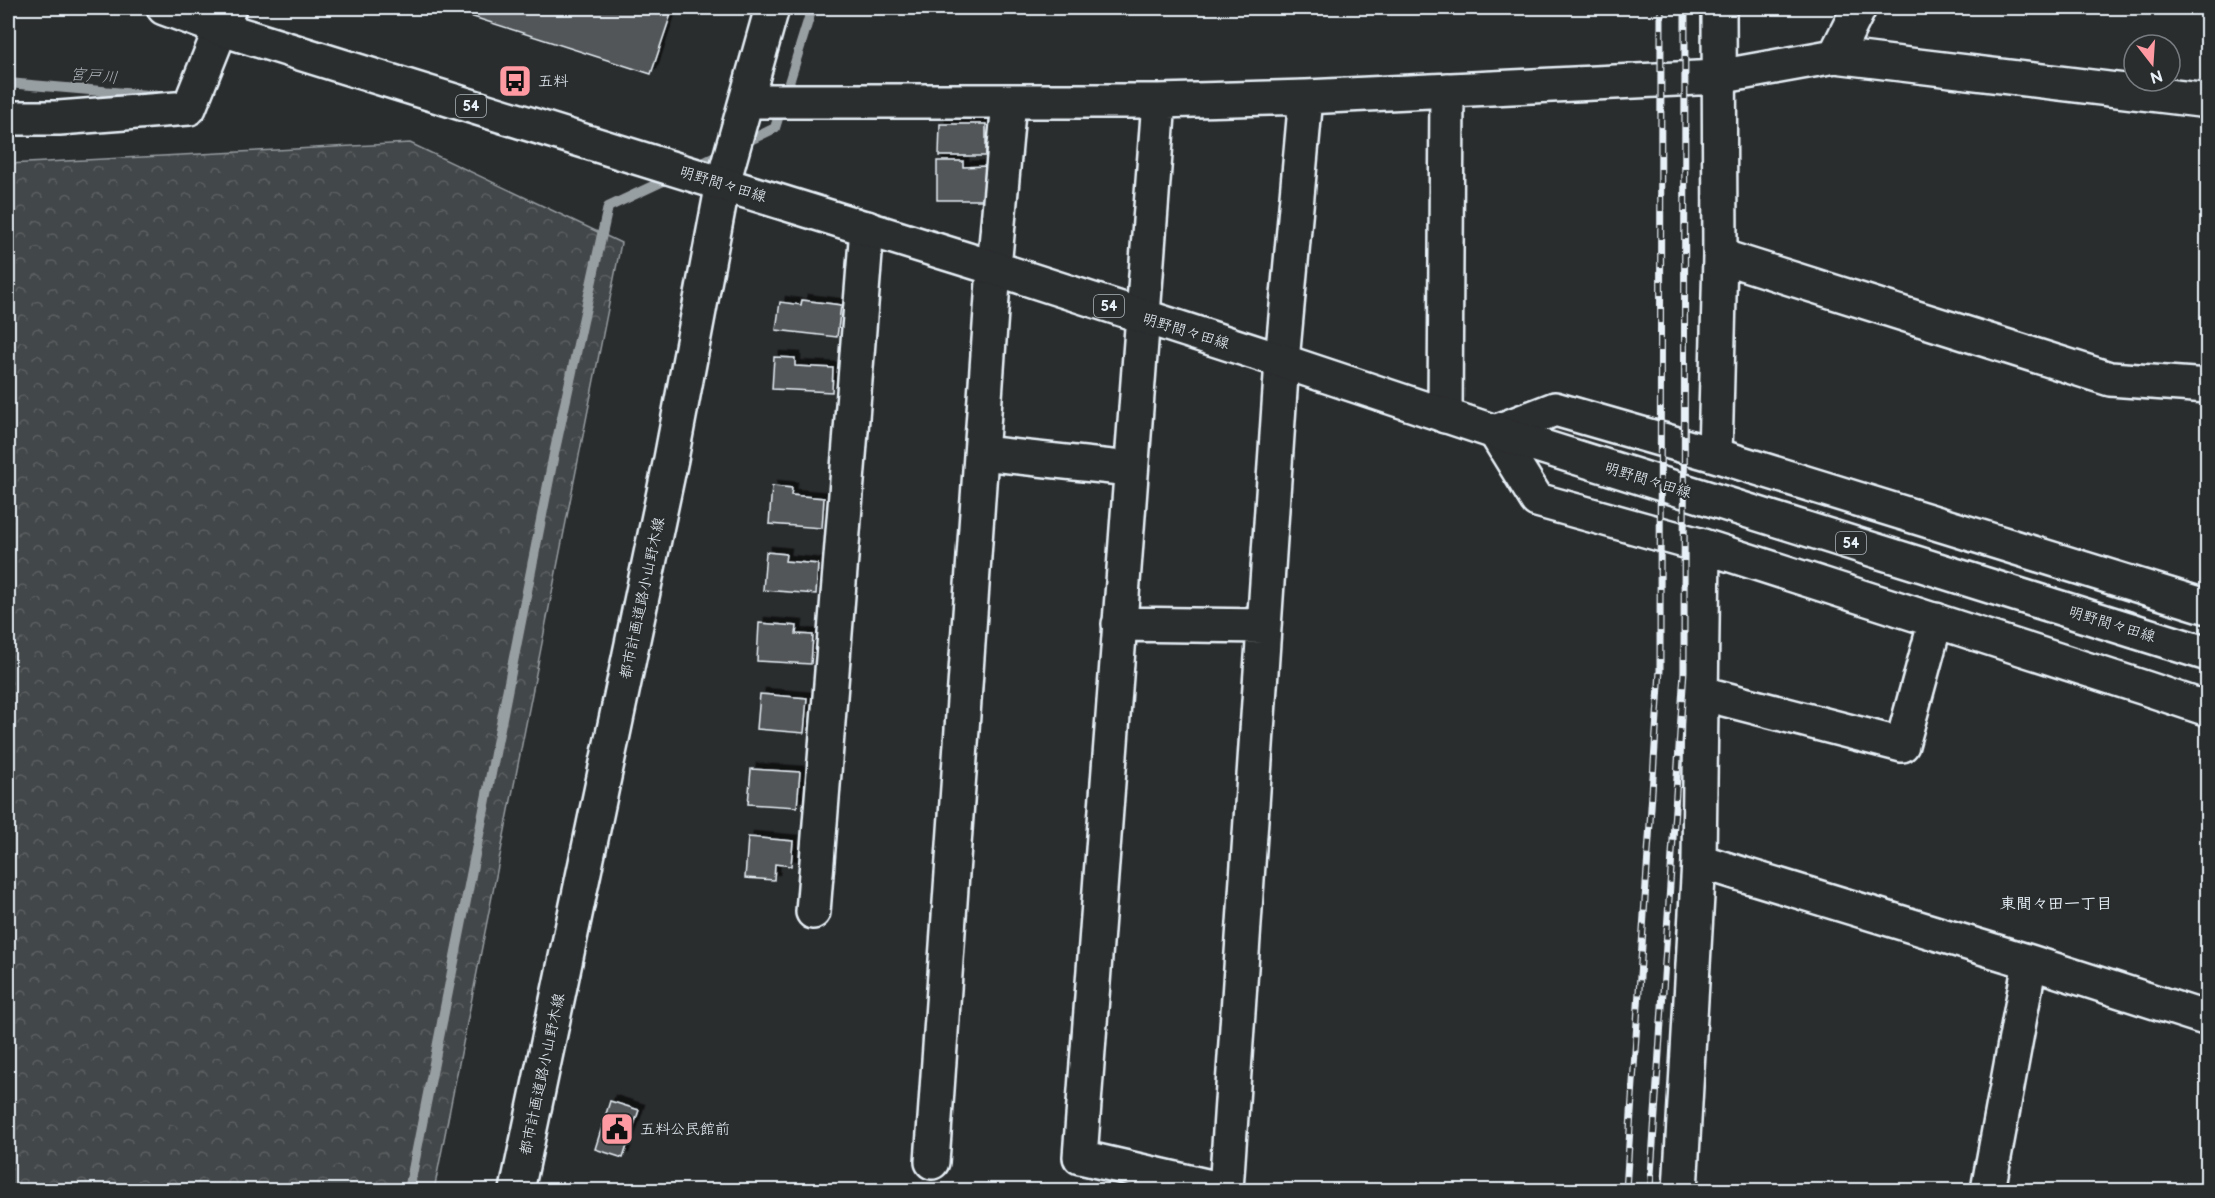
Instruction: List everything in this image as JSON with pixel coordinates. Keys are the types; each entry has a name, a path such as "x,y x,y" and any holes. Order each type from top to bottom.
{"street":[{"name":"明野間々田線","path":"164,8 224,18 723,183 994,268 1445,416 2208,654"},
{"name":"都市計画道路小山野木線","path":"517,1191 672,459 723,183 772,8"},
{"path":"1715,456 1720,256 1719,8"},
{"path":"1835,56 1858,8"},
{"path":"8,118 59,118 189,108 224,18"},
{"path":"746,101 1159,101 1306,97 1718,77 1835,56 2208,100"},
{"path":"1445,416 1448,90"},
{"path":"1159,101 1080,1157 1225,1191 1282,361 1306,97"},
{"path":"932,1162 994,268 1009,102"},
{"path":"813,912 867,228"},
{"path":"1720,256 2110,380 2208,386"},
{"path":"2208,607 1555,409 1495,432 1537,500 1703,546 2208,710"},
{"path":"982,453 1130,469"},
{"path":"1680,1191 1699,861 1703,546"},
{"path":"1701,693 1902,744 1936,620"},
{"path":"1119,624 1264,626"},
{"path":"1699,861 2208,1019"},
{"path":"1988,1191 2030,962"}],"green space":[{"path":"410,143 621,243 434,1190 8,1190 8,164"}],"building":[{"path":"445,8 673,8 651,74"},
{"path":"940,124 986,124 986,156 939,156"},
{"path":"937,161 963,161 963,167 989,166 989,200 937,200"},
{"path":"802,300 841,305 837,337 776,330 780,302 801,305"},
{"path":"774,357 795,358 795,366 833,368 832,392 772,389"},
{"path":"772,486 792,488 791,495 824,498 822,528 769,524"},
{"path":"766,552 786,554 785,561 818,564 816,594 763,590"},
{"path":"759,623 797,626 796,634 813,635 811,664 757,661"},
{"path":"760,694 807,698 804,733 757,729"},
{"path":"751,769 800,772 797,807 748,804"},
{"path":"748,837 793,841 791,866 775,864 774,880 745,878"},
{"name":"五料公民館前","path":"610,1101 639,1110 623,1158 595,1149"}],"waterway":[{"path":"740,145 775,128 812,8"},
{"name":"宮戸川","path":"8,83 160,96"},
{"path":"694,167 726,152"},
{"path":"409,1190 554,454 608,207 674,176"}],"railway":[{"path":"1626,1190 1660,670 1661,8"},
{"path":"1650,1190 1684,671 1685,8"}],"place":[{"name":"五料","path":"515,81"},
{"name":"五料公民館前","path":"617,1129"}],"district":[{"name":"東間々田一丁目","path":"2056,903"}]}
